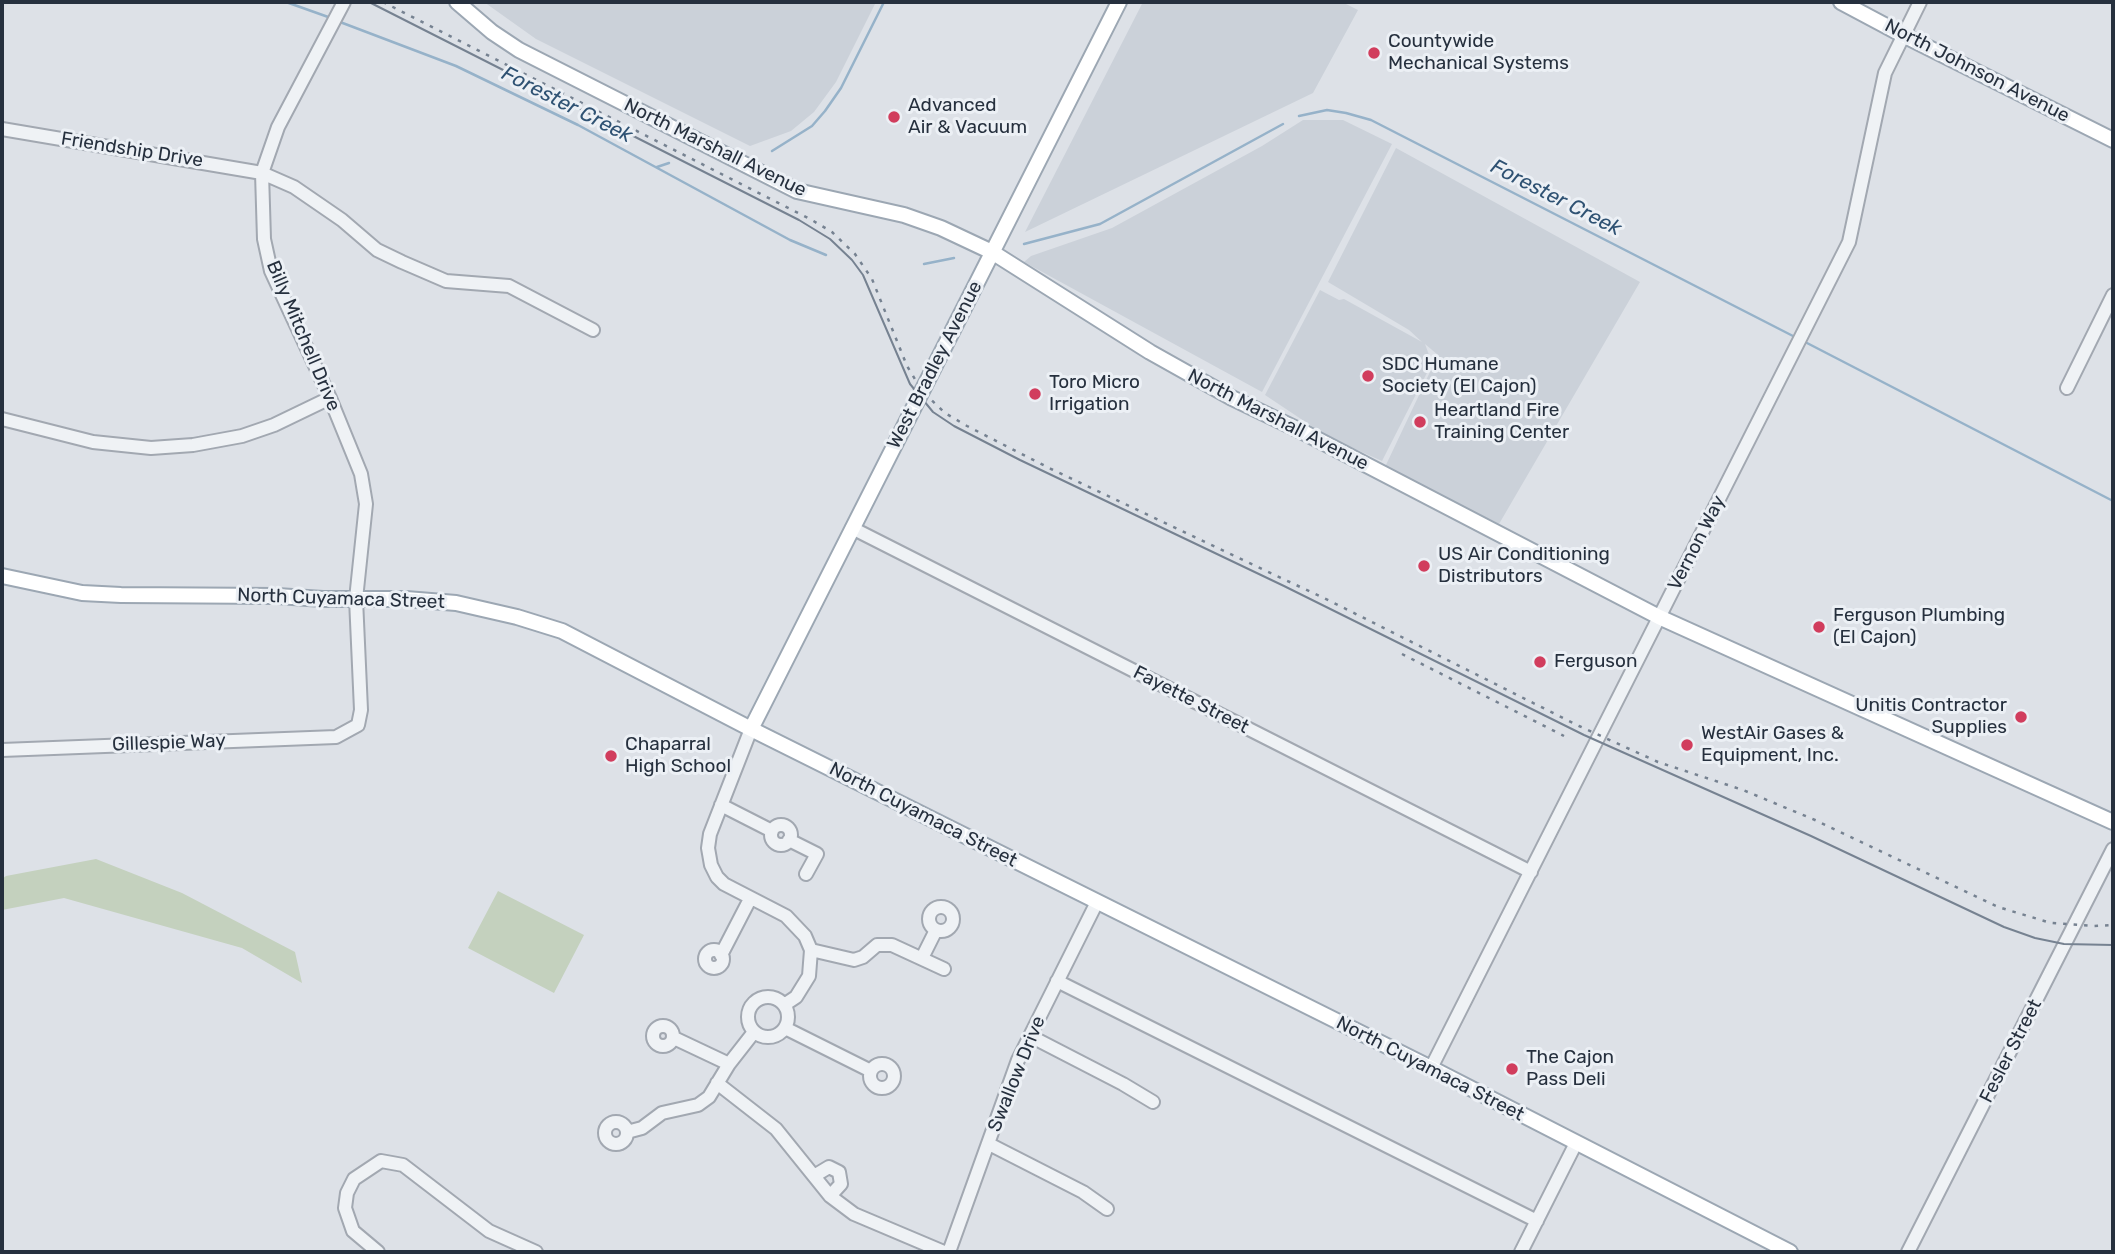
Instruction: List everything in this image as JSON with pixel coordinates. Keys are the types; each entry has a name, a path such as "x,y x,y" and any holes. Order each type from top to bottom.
{"main road":[{"name":"North Marshall Avenue","path":"457,2 492,32 519,50 797,191 904,215 941,228 992,252 1150,352 1232,398 1659,617 2113,822"},
{"name":"West Bradley Avenue","path":"751,729 1119,2"},
{"name":"North Johnson Avenue","path":"1841,2 2113,139"},
{"name":"North Cuyamaca Street","path":"2,576 82,593 406,598 456,603 562,631 751,729 1431,1068 1790,1252"}],"street":[{"name":"Billy Mitchell Drive","path":"336,737 358,725 361,710 356,599 366,504 361,474 269,262 264,239 262,173 278,127 344,2"},
{"name":"Vernon Way","path":"1431,1068 1849,242 1885,74 1920,2"},
{"name":"Friendship Drive","path":"2,129 262,173 294,187 342,220 377,250 402,262 446,281 509,286 593,330"},
{"path":"2067,388 2113,295"},
{"path":"2,418 93,442 151,448 193,445 242,436 274,425 330,398"},
{"name":"Fayette Street","path":"852,528 1531,872"},
{"path":"751,729 710,834 708,848 716,877 750,899 786,916 805,936 811,950 809,976 804,986 785,1005"},
{"name":"Gillespie Way","path":"2,750 336,737"},
{"path":"721,805 772,831 779,826 785,827 790,834 789,840 817,854 806,874"},
{"name":"Fesler Street","path":"1908,1252 2113,849"},
{"path":"722,954 750,899"},
{"name":"Swallow Drive","path":"946,1252 989,1144 1018,1060 1097,902"},
{"path":"922,958 936,930"},
{"path":"811,950 854,960 863,957 877,945 892,945 944,969"},
{"path":"1056,981 1537,1221"},
{"path":"767,997 780,1000 785,1005 788,1016 785,1028 772,1037 760,1036 754,1032 748,1021 748,1014 754,1002 767,997"},
{"path":"785,1028 871,1071"},
{"path":"627,1132 642,1128 662,1113 698,1105 709,1097 729,1064 754,1032"},
{"path":"1030,1036 1153,1102"},
{"path":"674,1038 729,1064"},
{"path":"717,1083 776,1129 830,1196 854,1214 946,1252"},
{"path":"1521,1252 1576,1143"},
{"path":"989,1144 1083,1192 1107,1209"},
{"path":"378,1252 359,1238 349,1224 345,1208 350,1186 365,1171 381,1161 396,1163 419,1177 489,1231 537,1252"},
{"path":"814,1176 829,1167 839,1172 841,1184 830,1196"}],"shaded area":[{"path":"484,2 876,2 836,82 814,112 791,131 750,146 536,39"},
{"path":"1143,2 1342,2 1358,10 1313,93 1025,232"},
{"path":"1303,120 1343,120 1392,144 1262,392 1024,262 1031,256 1112,228 1262,146"},
{"path":"1396,148 1640,282 1499,524 1385,467 1438,355 1425,344 1432,363 1382,461 1328,437 1265,395 1320,290 1339,300 1344,299 1422,342 1409,330 1328,282"}],"green space":[{"path":"96,859 182,893 295,952 302,983 242,948 64,898 2,910 2,879 6,876"},
{"path":"498,891 584,935 554,993 468,948"}],"waterway":[{"name":"Forester Creek","path":"286,2 331,18"},
{"path":"772,151 812,126 825,111 841,88 884,2"},
{"name":"Forester Creek","path":"340,22 456,66 578,125 790,240 826,255"},
{"name":"Forester Creek","path":"1299,116 1327,110 1371,120 1793,336"},
{"name":"Forester Creek","path":"1024,244 1100,224 1283,124"},
{"path":"657,167 669,163"},
{"name":"Forester Creek","path":"924,264 954,258"},
{"name":"Forester Creek","path":"1807,343 2113,501"}],"tram line":[{"path":"369,2 799,220 830,239 863,275 910,384 933,412 954,426 1584,735 1811,836 2004,927 2035,938 2064,944 2113,945"}],"railway":[{"path":"383,2 832,232 855,254 872,279 907,366 922,391 945,413 967,426 1051,469 1332,602 1579,726 1658,762 1743,790 1815,820 1998,907 2051,923 2113,925"},
{"path":"1402,654 1564,736"}],"place":[{"name":"Countywide Mechanical Systems","path":"1374,53"},
{"name":"Advanced Air & Vacuum","path":"894,117"},
{"name":"SDC Humane Society (El Cajon)","path":"1368,376"},
{"name":"Toro Micro Irrigation","path":"1035,394"},
{"name":"Heartland Fire Training Center","path":"1420,422"},
{"name":"US Air Conditioning Distributors","path":"1424,566"},
{"name":"Ferguson Plumbing (El Cajon)","path":"1819,627"},
{"name":"Ferguson","path":"1540,662"},
{"name":"Unitis Contractor Supplies","path":"2021,717"},
{"name":"WestAir Gases & Equipment, Inc.","path":"1687,745"},
{"name":"Chaparral High School","path":"611,756"},
{"name":"The Cajon Pass Deli","path":"1512,1069"}]}
